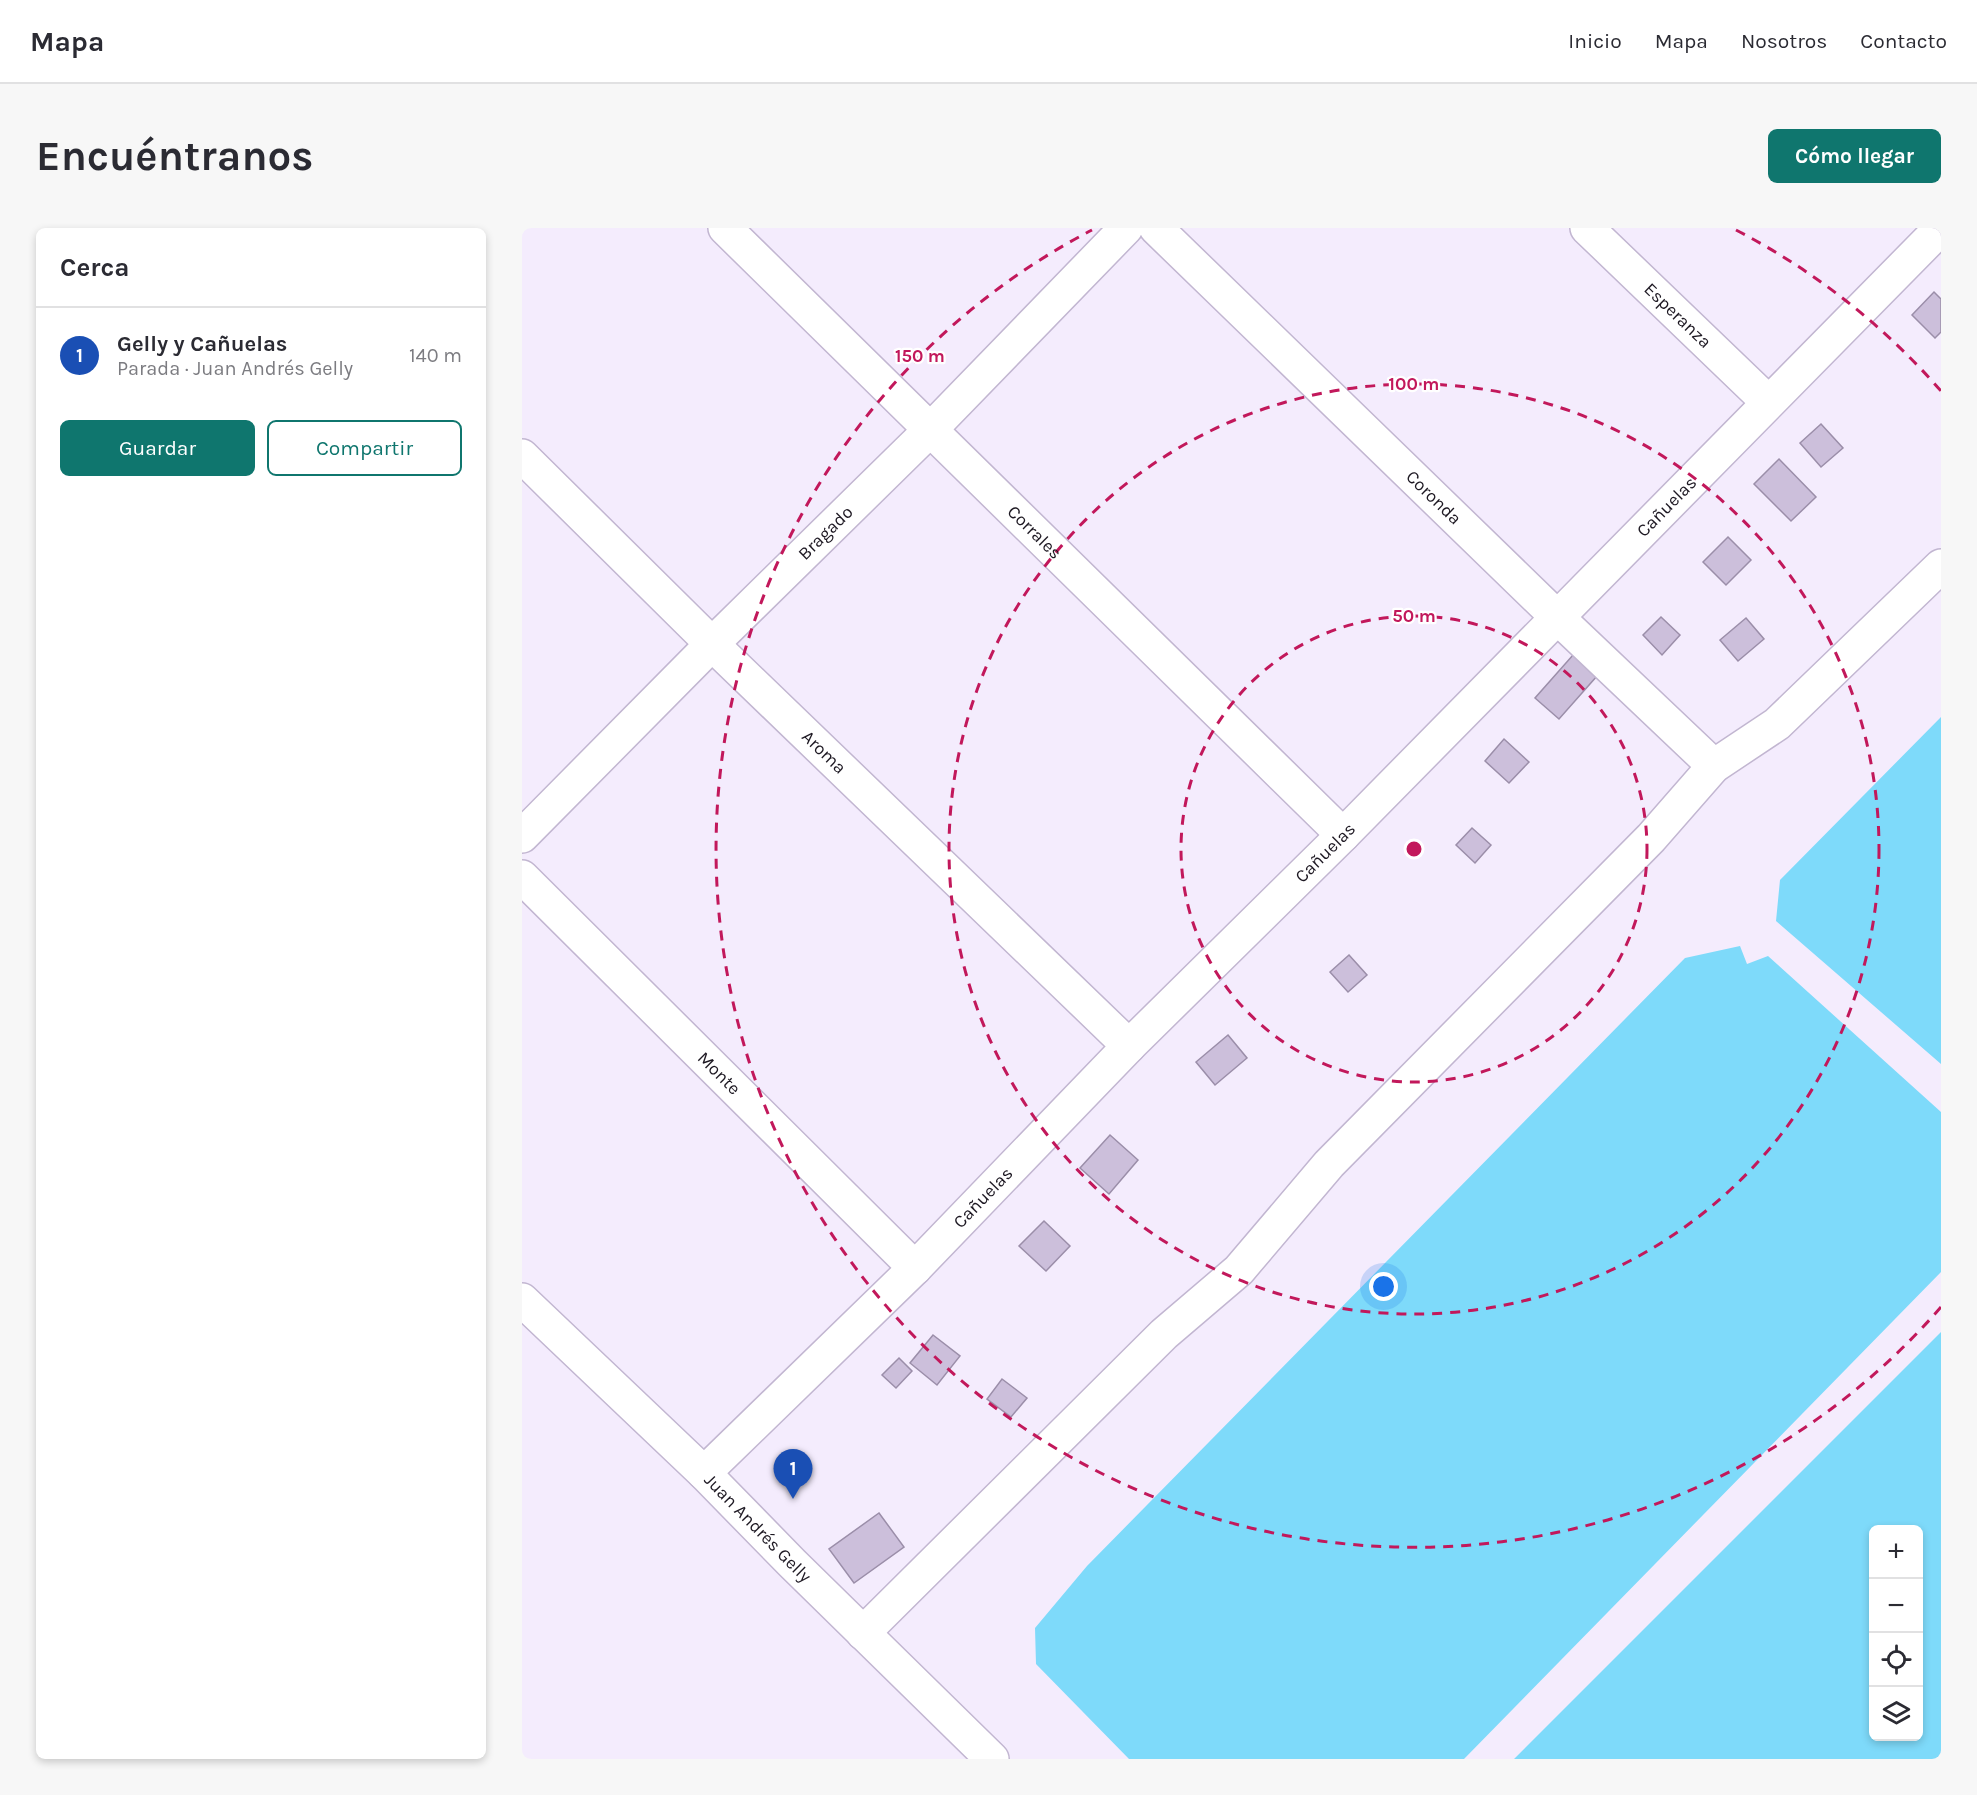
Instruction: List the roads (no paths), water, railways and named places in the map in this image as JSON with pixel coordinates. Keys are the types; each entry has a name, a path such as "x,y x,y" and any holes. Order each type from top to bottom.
{"street":[{"name":"Corrales","path":"725,228 1343,835"},
{"name":"Bragado","path":"522,836 712,644 931,429 1126,228"},
{"name":"Coronda","path":"1156,228 1714,766"},
{"name":"Esperanza","path":"1587,228 1768,402"},
{"name":"Cañuelas","path":"704,1473 915,1268 1129,1046 1343,835 1941,228"},
{"name":"Aroma","path":"522,456 712,644 1129,1046"},
{"path":"863,1633 1164,1334 1239,1270 1329,1164 1651,838 1714,766 1777,724 1941,566"},
{"name":"Monte","path":"522,878 915,1268"},
{"name":"Juan Andrés Gelly","path":"522,1300 704,1473 992,1759"}],"water":[{"path":"1941,717 1941,1064 1776,921 1780,880"},
{"path":"1740,946 1747,964 1768,956 1941,1112 1941,1272 1464,1759 1129,1759 1036,1664 1035,1628 1087,1566 1685,958"},
{"path":"1941,1332 1941,1759 1514,1759"}],"place":[{"name":"Gelly y Cañuelas","path":"793,1499"}]}
